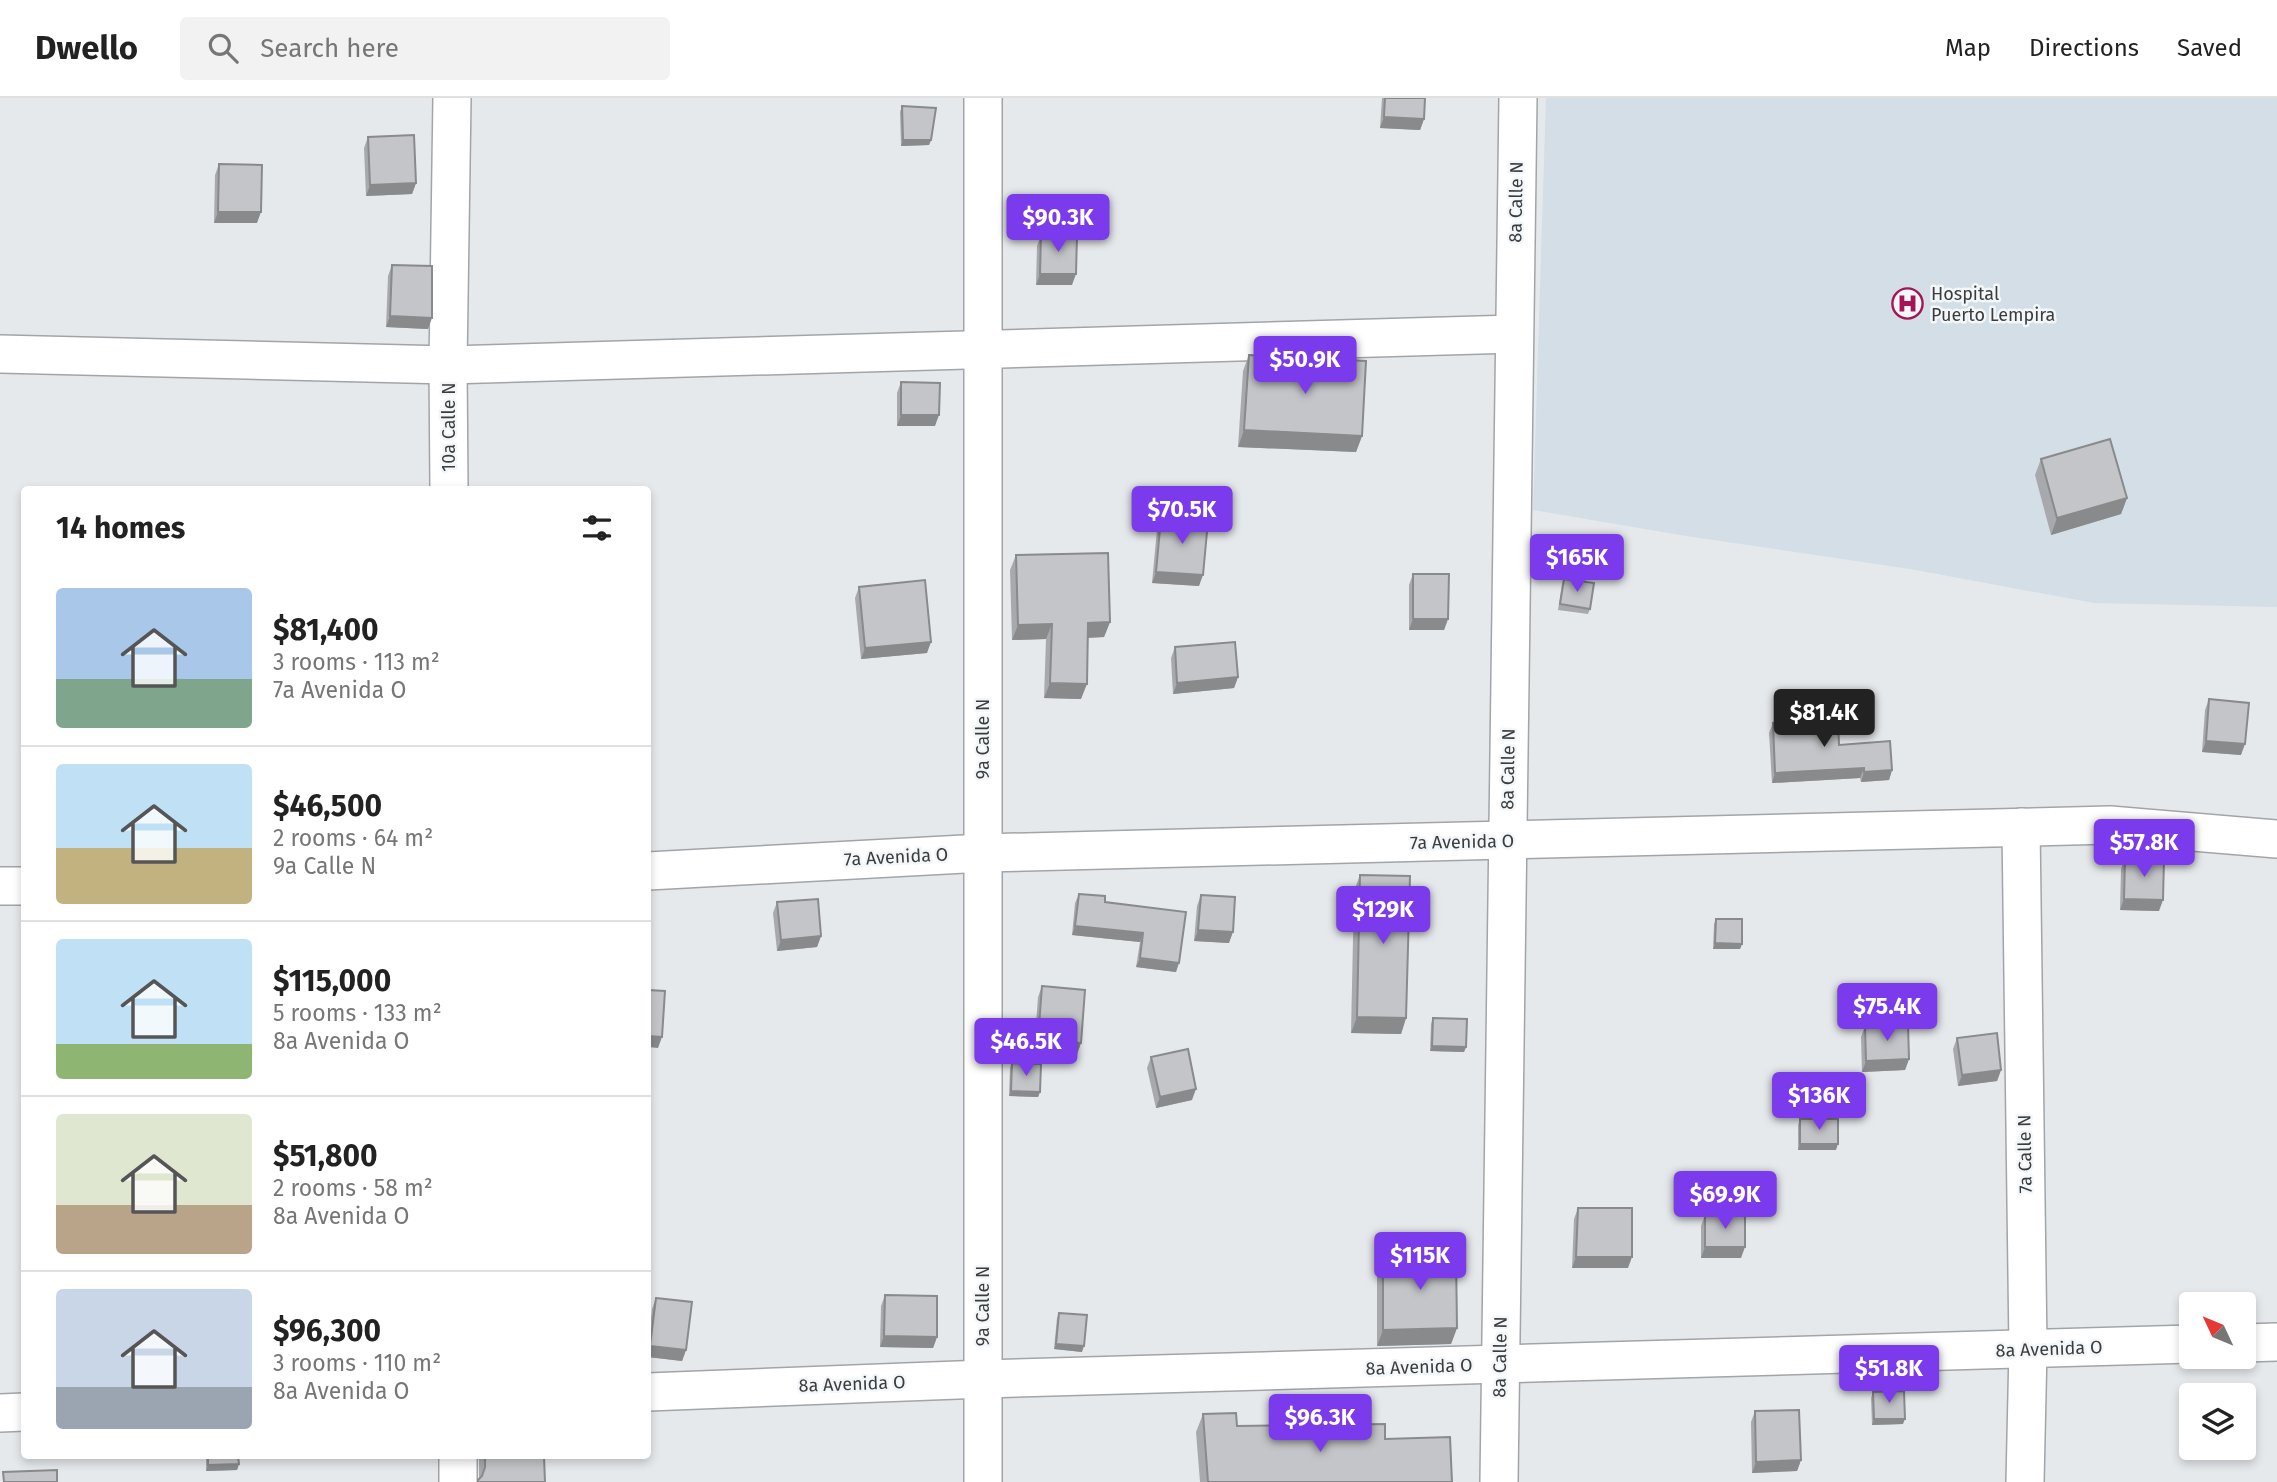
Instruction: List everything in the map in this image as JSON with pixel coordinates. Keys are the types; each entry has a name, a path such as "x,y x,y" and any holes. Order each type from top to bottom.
{"street":[{"name":"10a Calle N","path":"449,486 452,98"},
{"name":"9a Calle N","path":"983,98 983,1482"},
{"name":"8a Calle N","path":"1499,1482 1518,98"},
{"path":"0,354 448,365 1514,334"},
{"name":"7a Avenida O","path":"651,871 983,853 2110,825 2277,839"},
{"name":"7a Calle N","path":"2021,827 2028,1349 2025,1482"},
{"path":"0,886 21,886"},
{"path":"2256,1343 2277,1342"},
{"name":"8a Avenida O","path":"651,1392 984,1379 2179,1345"},
{"path":"0,1413 21,1412"},
{"path":"458,1459 458,1482"}],"shaded area":[{"name":"Hospital Puerto Lempira","path":"1546,98 2277,98 2277,607 2094,603 1910,569 1533,510"}],"building":[{"path":"1385,98 1425,98 1424,119 1384,117"},
{"path":"902,106 936,108 931,140 903,140"},
{"path":"414,135 416,183 370,185 368,137"},
{"path":"219,164 262,165 261,212 218,212"},
{"path":"1041,235 1077,235 1076,274 1040,274"},
{"path":"392,265 432,266 432,318 390,316"},
{"path":"1249,355 1366,361 1362,436 1244,430"},
{"path":"901,382 940,383 939,415 901,415"},
{"path":"2110,439 2127,498 2057,518 2041,459"},
{"path":"1161,518 1208,521 1203,575 1156,572"},
{"path":"1108,553 1110,622 1088,623 1087,684 1050,683 1052,624 1018,625 1016,555"},
{"path":"1413,574 1449,574 1448,619 1413,619"},
{"path":"1564,579 1594,583 1590,609 1560,604"},
{"path":"925,580 931,642 865,648 859,587"},
{"path":"1235,642 1238,677 1177,683 1175,647"},
{"path":"2209,699 2249,703 2245,744 2206,741"},
{"path":"1838,719 1839,745 1890,741 1892,770 1864,772 1864,768 1775,773 1773,723"},
{"path":"2125,858 2164,859 2163,900 2124,899"},
{"path":"1360,875 1410,876 1406,1018 1357,1017"},
{"path":"1079,894 1105,896 1105,902 1186,912 1179,963 1140,958 1143,933 1075,926"},
{"path":"1201,895 1235,897 1233,932 1198,930"},
{"path":"818,899 821,936 781,940 777,902"},
{"path":"1716,919 1742,919 1742,944 1715,943"},
{"path":"1042,986 1085,990 1081,1043 1038,1039"},
{"path":"651,990 665,991 662,1037 651,1036"},
{"path":"1433,1018 1467,1019 1466,1047 1432,1046"},
{"path":"1908,1024 1909,1059 1866,1061 1865,1026"},
{"path":"1997,1033 2001,1070 1962,1075 1957,1038"},
{"path":"1188,1049 1196,1089 1160,1097 1151,1057"},
{"path":"1012,1063 1041,1064 1040,1092 1011,1091"},
{"path":"1800,1119 1838,1119 1838,1144 1800,1144"},
{"path":"1578,1208 1632,1208 1632,1257 1576,1257"},
{"path":"1705,1215 1745,1216 1745,1247 1705,1247"},
{"path":"1456,1255 1457,1328 1383,1330 1383,1256"},
{"path":"885,1295 937,1296 937,1337 884,1336"},
{"path":"656,1298 692,1302 686,1350 651,1346"},
{"path":"1059,1313 1087,1315 1084,1346 1056,1344"},
{"path":"1904,1391 1905,1419 1874,1419 1873,1392"},
{"path":"1799,1410 1801,1460 1756,1462 1755,1411"},
{"path":"1236,1413 1237,1426 1385,1424 1385,1439 1450,1437 1452,1482 1208,1482 1203,1414"},
{"path":"208,1459 238,1459 239,1464 208,1465"},
{"path":"485,1459 544,1459 545,1482 478,1482 485,1467"},
{"path":"57,1470 57,1482 4,1482 3,1472"}],"place":[{"name":"Hospital Puerto Lempira","path":"1908,304"}]}
